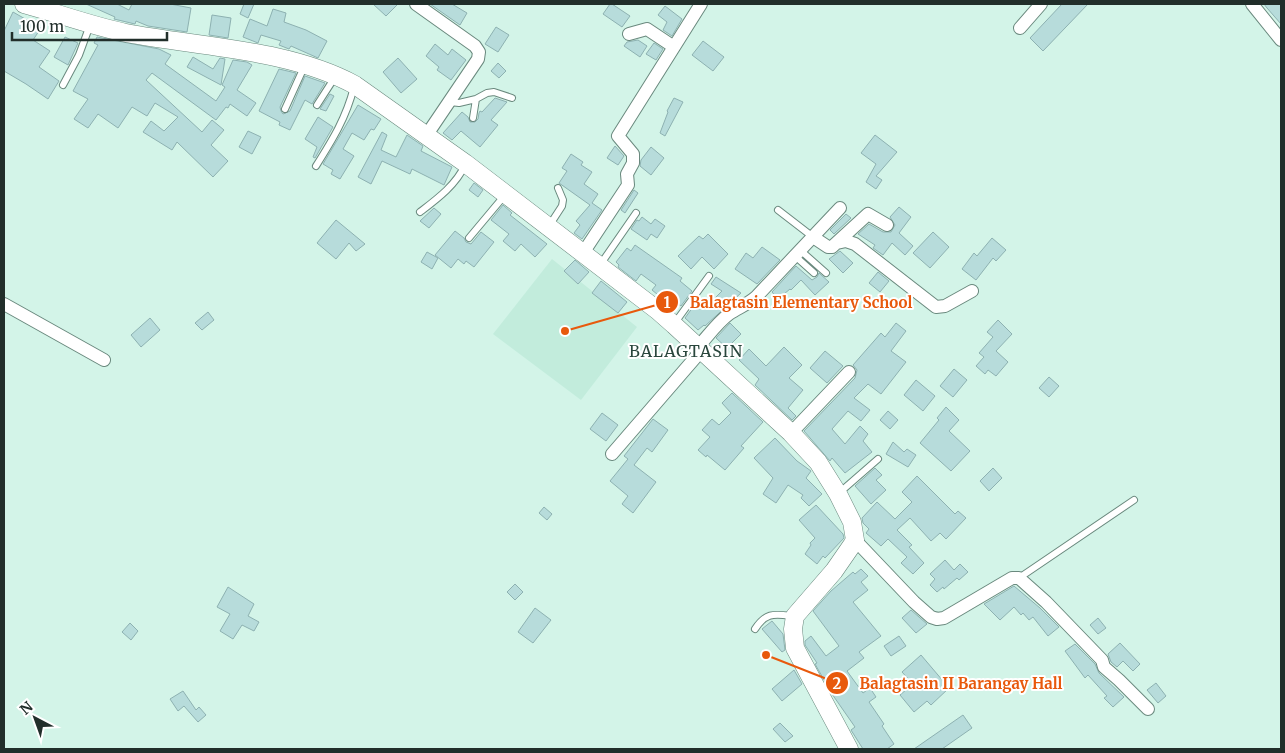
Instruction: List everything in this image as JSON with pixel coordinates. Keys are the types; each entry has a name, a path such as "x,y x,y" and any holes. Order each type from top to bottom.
{"street":[{"path":"24,4 124,32 306,64 336,75 354,85 465,163 674,325 790,433 818,462 838,494 852,522 855,540 914,602 931,617 937,619 944,618 1012,578 1019,578 1046,602 1082,639 1102,660 1104,667 1148,708"},
{"path":"416,4 475,46 479,52 478,59 426,136"},
{"path":"583,254 628,185 627,174 633,163 634,154 618,136 702,4"},
{"path":"1020,28 1041,4"},
{"path":"1252,4 1281,40"},
{"path":"629,34 648,29 674,47"},
{"path":"612,454 700,349 721,321 756,297 840,208"},
{"path":"837,243 868,214 887,225"},
{"path":"813,237 828,247 846,241 855,244 936,307 945,306 972,291"},
{"path":"4,304 104,360"},
{"path":"790,433 849,372"},
{"path":"849,749 795,648 793,630 795,616 834,571 855,540"}],"lane":[{"path":"62,86 79,55 91,23"},
{"path":"285,109 306,64"},
{"path":"317,105 336,75"},
{"path":"316,166 339,129 349,105 354,85"},
{"path":"450,102 460,103 476,100 487,93 494,92 512,98"},
{"path":"473,118 476,100"},
{"path":"420,212 444,193 461,175 465,163"},
{"path":"549,227 562,206 563,200 558,188"},
{"path":"470,238 506,194"},
{"path":"778,210 813,237"},
{"path":"599,266 636,213"},
{"path":"798,253 826,273"},
{"path":"798,253 814,273"},
{"path":"674,325 709,276"},
{"path":"838,494 878,459"},
{"path":"1019,578 1134,500"},
{"path":"755,629 760,620 767,616 777,614 795,616"}],"shaded area":[{"path":"552,259 637,327 581,400 493,334"}],"building":[{"path":"86,4 117,4 129,10 132,4 170,4 191,8 187,32 148,26 136,21 135,24 114,19 115,17"},
{"path":"244,4 254,4 248,18 240,14"},
{"path":"373,4 398,4 386,16"},
{"path":"430,4 452,4 467,13 460,25"},
{"path":"610,4 630,16 622,27 603,14"},
{"path":"1062,4 1088,4 1043,51 1030,38"},
{"path":"1264,4 1281,4 1281,24 1267,8"},
{"path":"665,6 682,19 672,36 663,30 667,22 658,15"},
{"path":"273,9 286,13 284,22 306,30 327,41 318,58 291,46 289,49 279,45 281,41 261,35 258,43 243,37 250,19 267,26"},
{"path":"13,12 41,28 33,40 50,51 39,67 59,81 48,99 4,71 4,31"},
{"path":"212,15 231,18 228,38 209,35"},
{"path":"496,27 509,35 498,52 485,44"},
{"path":"65,37 78,43 68,65 54,57"},
{"path":"97,37 159,49 171,55 165,64 216,101 225,87 222,85 233,60 247,62 252,65 237,90 256,103 247,116 230,104 216,120 152,73 146,80 202,132 212,120 224,130 211,145 228,161 213,177 177,142 172,150 143,132 151,121 164,131 178,117 155,103 147,116 132,107 118,128 98,114 88,128 74,119 88,99 73,91 98,45 94,43"},
{"path":"638,40 647,46 640,57 624,46 627,42"},
{"path":"703,41 724,57 713,71 692,55"},
{"path":"654,43 663,49 656,60 646,54"},
{"path":"435,44 448,55 452,49 466,60 451,80 437,70 439,67 426,56"},
{"path":"193,57 213,69 220,58 225,59 221,85 187,67"},
{"path":"398,58 417,79 401,93 383,72"},
{"path":"498,63 506,71 499,78 491,71"},
{"path":"279,69 296,73 280,107 283,114 290,111 305,76 325,83 312,104 305,100 290,130 279,125 280,122 259,111"},
{"path":"330,94 334,96 326,111 320,109"},
{"path":"495,98 507,102 491,120 498,125 480,147 461,131 452,140 443,133 462,112 468,117 470,122 475,122 480,111 482,112"},
{"path":"674,98 683,102 665,136 660,133 667,111"},
{"path":"358,105 381,119 364,140 352,133 343,149 354,156 340,179 331,174 333,170 323,164"},
{"path":"318,117 333,127 315,158 313,157 317,147 305,139"},
{"path":"248,131 261,137 252,154 239,147"},
{"path":"382,132 387,135 381,150 396,157 407,135 423,146 421,151 452,167 444,185 412,169 410,174 382,161 371,184 358,177"},
{"path":"875,135 897,152 876,176 882,180 876,189 866,182 876,164 861,153"},
{"path":"615,146 624,156 618,165 607,158"},
{"path":"651,147 664,158 651,175 640,166 641,160"},
{"path":"571,154 583,162 581,165 592,172 584,184 598,194 592,203 602,210 582,239 574,233 580,225 576,221 590,205 559,183 567,171 562,168"},
{"path":"474,183 483,190 478,197 469,190"},
{"path":"634,190 638,193 625,213 621,210"},
{"path":"503,205 512,213 510,215 547,244 535,257 521,244 515,251 503,241 509,234 491,220"},
{"path":"899,207 911,217 899,233 913,246 905,255 892,243 883,255 873,248 875,245 858,234 869,224 883,232 891,232 895,225 890,217"},
{"path":"434,208 441,214 429,228 420,221"},
{"path":"846,214 851,218 834,234 830,230"},
{"path":"642,217 651,224 655,219 665,226 657,238 651,234 647,240 631,229 637,220 639,221"},
{"path":"336,220 365,244 356,251 349,243 336,259 317,243"},
{"path":"455,231 466,242 471,244 481,232 494,242 474,267 466,261 464,264 458,259 451,268 435,255"},
{"path":"933,232 949,247 930,268 913,253"},
{"path":"708,234 728,254 714,269 702,257 691,269 678,256 699,236 703,239"},
{"path":"992,238 1006,250 996,261 993,258 976,280 962,269 974,253 977,256"},
{"path":"635,245 682,278 680,281 692,291 681,306 671,299 668,303 652,290 656,285 641,274 636,281 618,267 619,265 616,262 627,248 631,251"},
{"path":"762,247 780,260 757,284 735,269 746,253 753,258"},
{"path":"840,251 853,263 843,273 829,259"},
{"path":"427,252 438,258 432,269 421,262"},
{"path":"575,260 589,272 578,284 564,271"},
{"path":"796,266 812,280 819,273 829,282 815,295 801,280 778,299 772,292"},
{"path":"878,272 889,281 880,292 869,283"},
{"path":"716,277 741,293 705,326 698,330 685,318 698,300 706,307 722,291 711,284"},
{"path":"601,281 627,302 618,313 592,293"},
{"path":"208,312 214,320 202,330 195,323"},
{"path":"150,318 160,330 141,347 131,335"},
{"path":"998,320 1012,334 996,351 1008,362 996,376 988,370 985,374 976,366 984,357 979,353 993,337 987,332"},
{"path":"730,323 741,334 727,348 716,338"},
{"path":"896,323 906,331 891,351 906,362 881,394 868,384 854,398 870,410 861,421 848,411 832,429 845,444 860,426 868,434 863,441 872,452 845,473 832,458 830,461 804,431 855,378 857,370 853,365 881,333 885,337"},
{"path":"784,347 802,365 789,378 803,390 788,408 796,416 792,420 755,385 759,379 739,360 749,349 766,366"},
{"path":"825,351 843,366 827,383 810,368"},
{"path":"954,369 967,380 953,397 940,386"},
{"path":"1049,377 1059,386 1049,397 1039,388"},
{"path":"916,380 935,396 923,411 904,395"},
{"path":"732,393 763,422 741,446 744,448 725,470 698,450 710,437 702,430 712,419 719,425 731,413 722,403"},
{"path":"946,407 959,420 949,431 970,451 951,471 920,443 939,420 937,418"},
{"path":"888,411 898,420 890,429 880,420"},
{"path":"602,413 618,425 606,441 590,429"},
{"path":"653,419 668,430 652,452 647,448 634,465 656,482 633,513 622,504 628,496 610,481 628,459 624,456"},
{"path":"775,438 797,461 811,471 806,478 822,494 809,506 801,498 803,495 788,485 776,503 763,494 773,478 754,458"},
{"path":"893,442 904,452 907,449 916,455 908,467 886,454"},
{"path":"875,468 882,475 876,480 886,490 871,504 855,486"},
{"path":"993,468 1002,478 989,491 980,481"},
{"path":"917,476 955,514 958,511 966,518 946,539 940,533 931,541 910,518 897,530 912,545 909,547 924,563 913,574 901,563 907,557 888,539 881,546 866,533 869,529 863,523 862,518 877,502 895,519 912,502 902,492"},
{"path":"816,505 843,534 844,538 825,558 823,556 817,564 805,554 811,545 810,543 815,538 799,520"},
{"path":"544,507 552,514 547,520 539,513"},
{"path":"945,560 954,570 960,564 968,572 959,580 957,578 944,589 943,587 937,592 930,585 935,579 930,574"},
{"path":"861,569 868,576 861,582 868,590 853,602 881,636 859,652 864,658 847,671 863,693 870,688 876,697 869,702 884,724 882,726 894,744 887,749 863,749 851,730 855,727 832,694 815,664 817,663 805,645 805,641 811,636 826,656 839,646 813,611 831,591 853,572 855,574"},
{"path":"515,584 523,592 515,600 507,592"},
{"path":"1014,586 1059,627 1048,636 1033,617 1029,620 1014,607 1000,620 984,604"},
{"path":"228,587 254,604 248,616 259,622 254,631 242,625 233,639 220,631 230,614 217,607"},
{"path":"535,608 551,620 533,643 518,632"},
{"path":"911,610 927,624 916,633 902,618"},
{"path":"1098,618 1106,628 1098,634 1090,625"},
{"path":"772,621 783,634 785,650 782,652 762,629"},
{"path":"130,623 138,631 131,640 122,632"},
{"path":"899,636 906,646 891,656 884,646"},
{"path":"1120,643 1140,664 1133,671 1123,661 1117,667 1111,662 1108,654"},
{"path":"1075,644 1095,664 1099,673 1124,697 1113,707 1104,698 1107,696 1088,675 1085,678 1065,651"},
{"path":"921,655 949,688 931,705 927,701 914,712 900,695 913,684 902,672"},
{"path":"794,670 802,684 782,701 772,689"},
{"path":"1156,683 1166,696 1158,703 1147,690"},
{"path":"183,691 196,710 199,707 206,715 198,722 184,706 178,711 170,699"},
{"path":"963,715 972,728 942,749 914,749"},
{"path":"780,723 793,736 785,742 773,729"}],"place":[{"name":"Balagtasin Elementary School","path":"565,331"},
{"name":"Balagtasin II Barangay Hall","path":"766,655"}],"district":[{"name":"BALAGTASIN","path":"686,351"}]}
